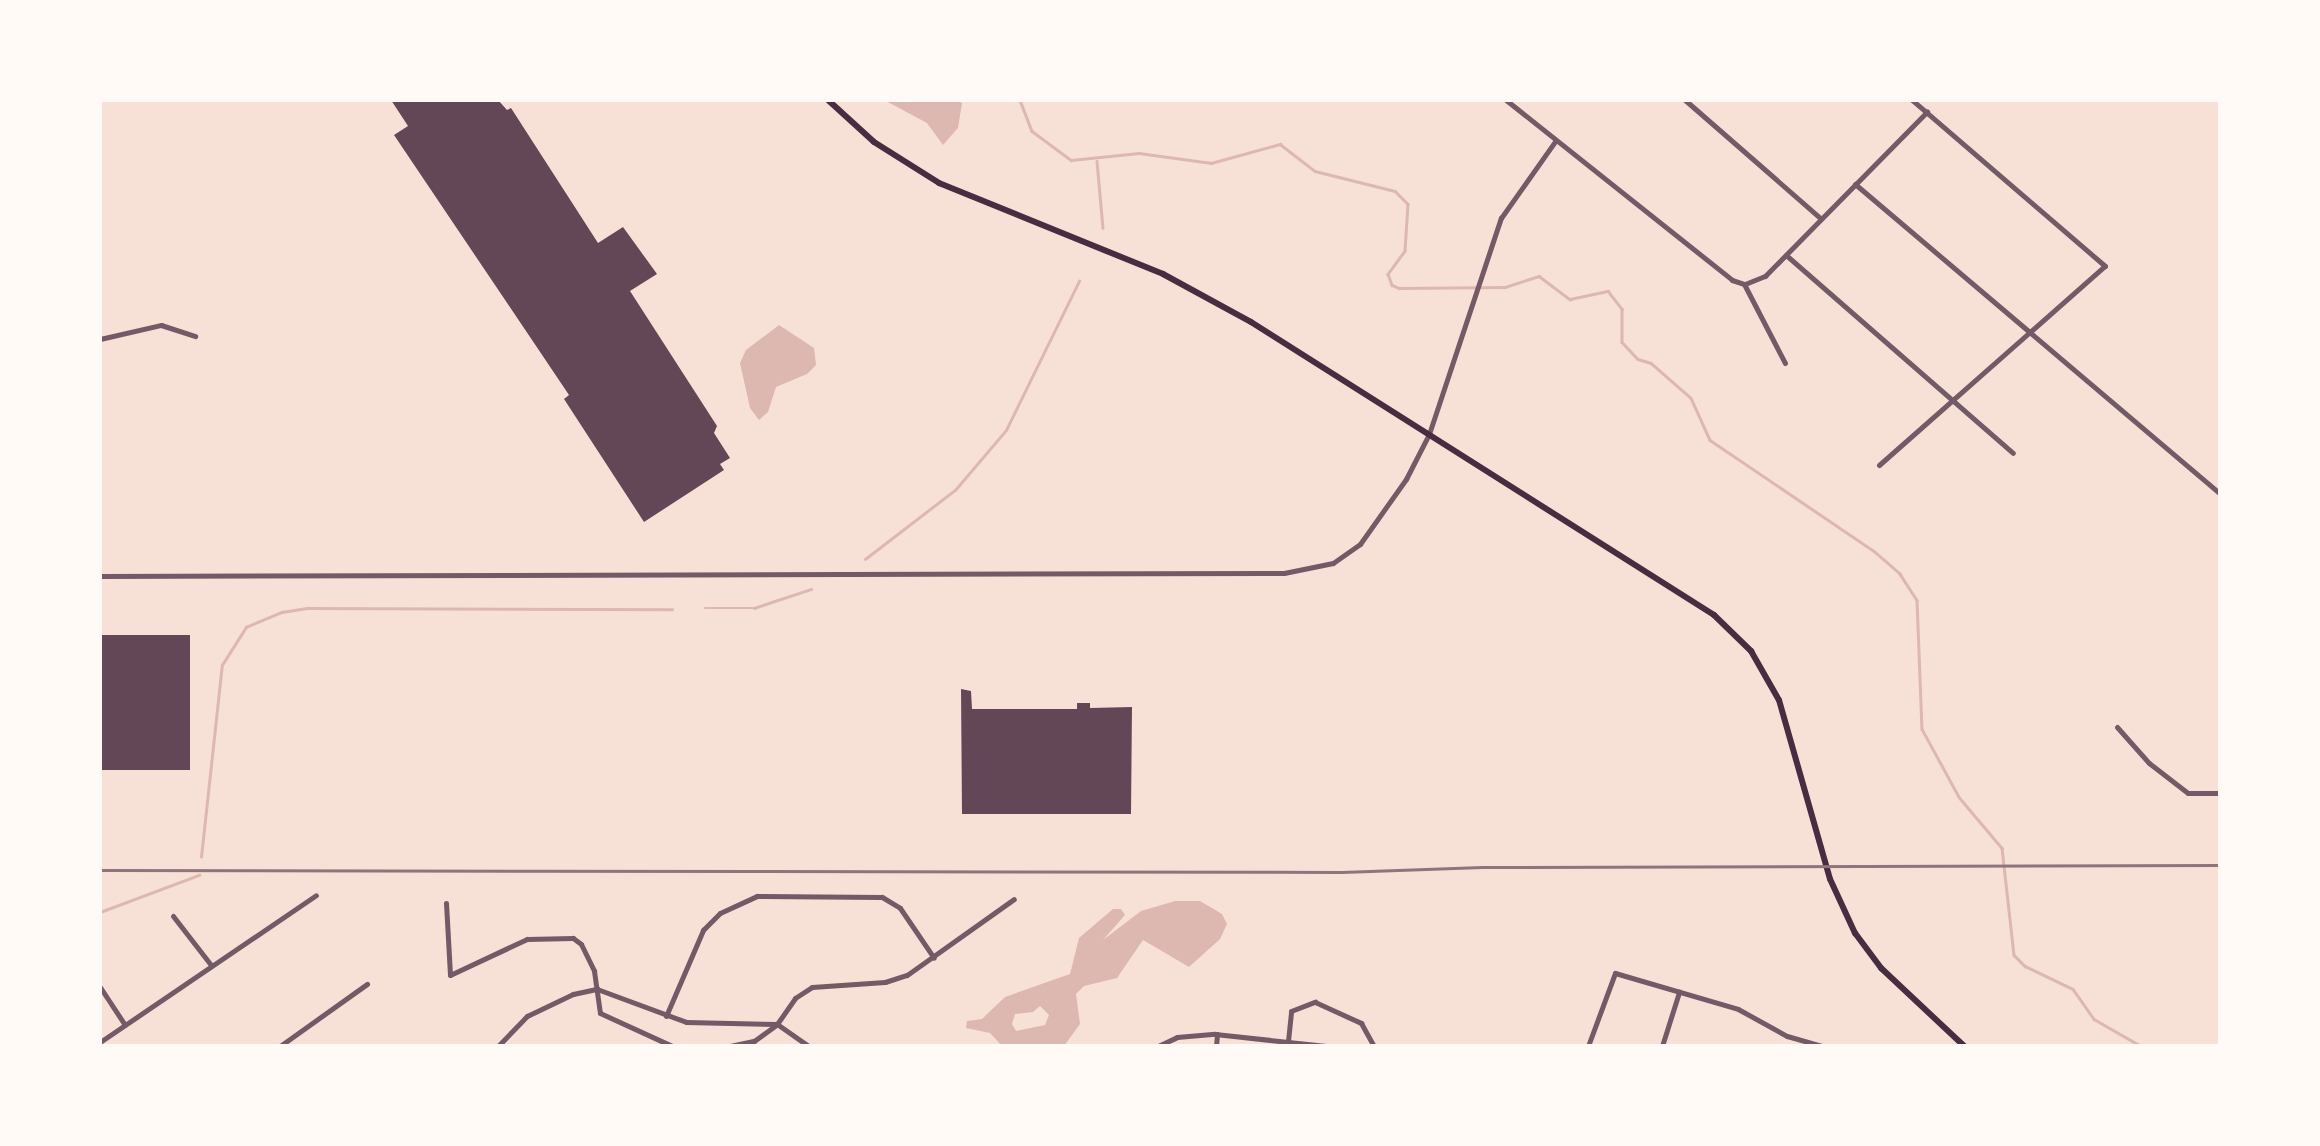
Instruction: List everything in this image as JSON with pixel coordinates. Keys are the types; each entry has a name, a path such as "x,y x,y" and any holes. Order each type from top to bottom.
{"main road":[{"path":"829,102 874,142 939,182 1164,274 1251,322 1698,604 1751,651 1779,700 1830,879 1846,916 1881,968 1964,1046"}],"street":[{"path":"1506,100 1732,280 1744,284 1765,276 1819,217 1927,112"},
{"path":"1685,100 1819,217"},
{"path":"1879,465 2106,266 1912,100"},
{"path":"100,576 1284,573 1333,562 1360,544 1383,516 1428,437 1502,218 1556,140"},
{"path":"1854,184 2220,494"},
{"path":"1786,255 2013,453"},
{"path":"1744,284 1785,362"},
{"path":"100,339 161,326 194,336"},
{"path":"2117,727 2149,762 2188,793 2220,793"},
{"path":"100,1042 316,895"},
{"path":"666,1016 703,930 720,913 757,896 870,896 892,900 934,958"},
{"path":"730,1046 747,1044 777,1024 795,998 812,987 898,979 934,958 1014,899"},
{"path":"446,902 450,975 526,939 565,936 582,944 604,1016 672,1046"},
{"path":"174,916 210,965"},
{"path":"1588,1046 1615,974 1738,1009 1787,1036 1821,1046"},
{"path":"280,1046 367,984"},
{"path":"100,987 126,1024"},
{"path":"498,1046 528,1016 573,994 597,989 666,1016 701,1024 777,1024 809,1046"},
{"path":"1662,1046 1679,992"},
{"path":"1288,1041 1291,1011 1315,1002 1361,1023 1374,1046"},
{"path":"1216,1046 1217,1034"},
{"path":"1158,1046 1177,1037 1217,1034 1326,1046"}],"shaded area":[{"path":"884,100 956,100 962,103 958,128 943,145 927,123"},
{"path":"779,325 814,348 816,365 807,374 776,387 768,412 759,420 750,408 740,363 746,350"},
{"path":"1175,901 1200,901 1222,914 1227,924 1220,939 1189,967 1143,940 1117,978 1084,986 1076,994 1080,1024 1064,1046 1002,1046 990,1033 966,1028 967,1021 982,1019 1005,997 1070,974 1079,938 1113,909 1121,909 1125,915 1103,940 1141,911","holes":["1040,1006 1049,1015 1045,1025 1016,1031 1012,1024 1015,1014 1033,1012"]}],"building":[{"path":"391,100 498,100 507,110 511,108 598,243 623,227 657,274 630,291 717,426 714,433 730,458 720,464 724,470 644,522 564,399 569,395 394,135 408,126"},
{"path":"100,635 190,635 190,770 100,770"},
{"path":"961,689 971,691 972,709 1077,709 1077,703 1090,703 1090,708 1132,707 1131,814 962,814"}],"waterway":[{"path":"1020,100 1032,131 1071,160 1139,153 1211,163 1280,144 1315,171 1395,191 1408,204 1405,251 1388,274 1392,285 1399,288 1505,287 1539,276 1570,299 1608,291 1622,309 1622,342 1638,359 1651,363 1691,398 1710,440 1874,551 1900,574 1917,600 1922,729 1959,797 2002,848 2014,955 2025,966 2073,989 2094,1019 2141,1046"},
{"path":"1097,161 1103,228"},
{"path":"865,559 955,490 1006,430 1079,281"},
{"path":"705,608 754,608 811,589"},
{"path":"201,857 222,665 246,627 282,612 307,608 672,609"},
{"path":"100,912 199,875"}],"railway":[{"path":"100,870 1342,872 1482,867 2220,865"}]}
